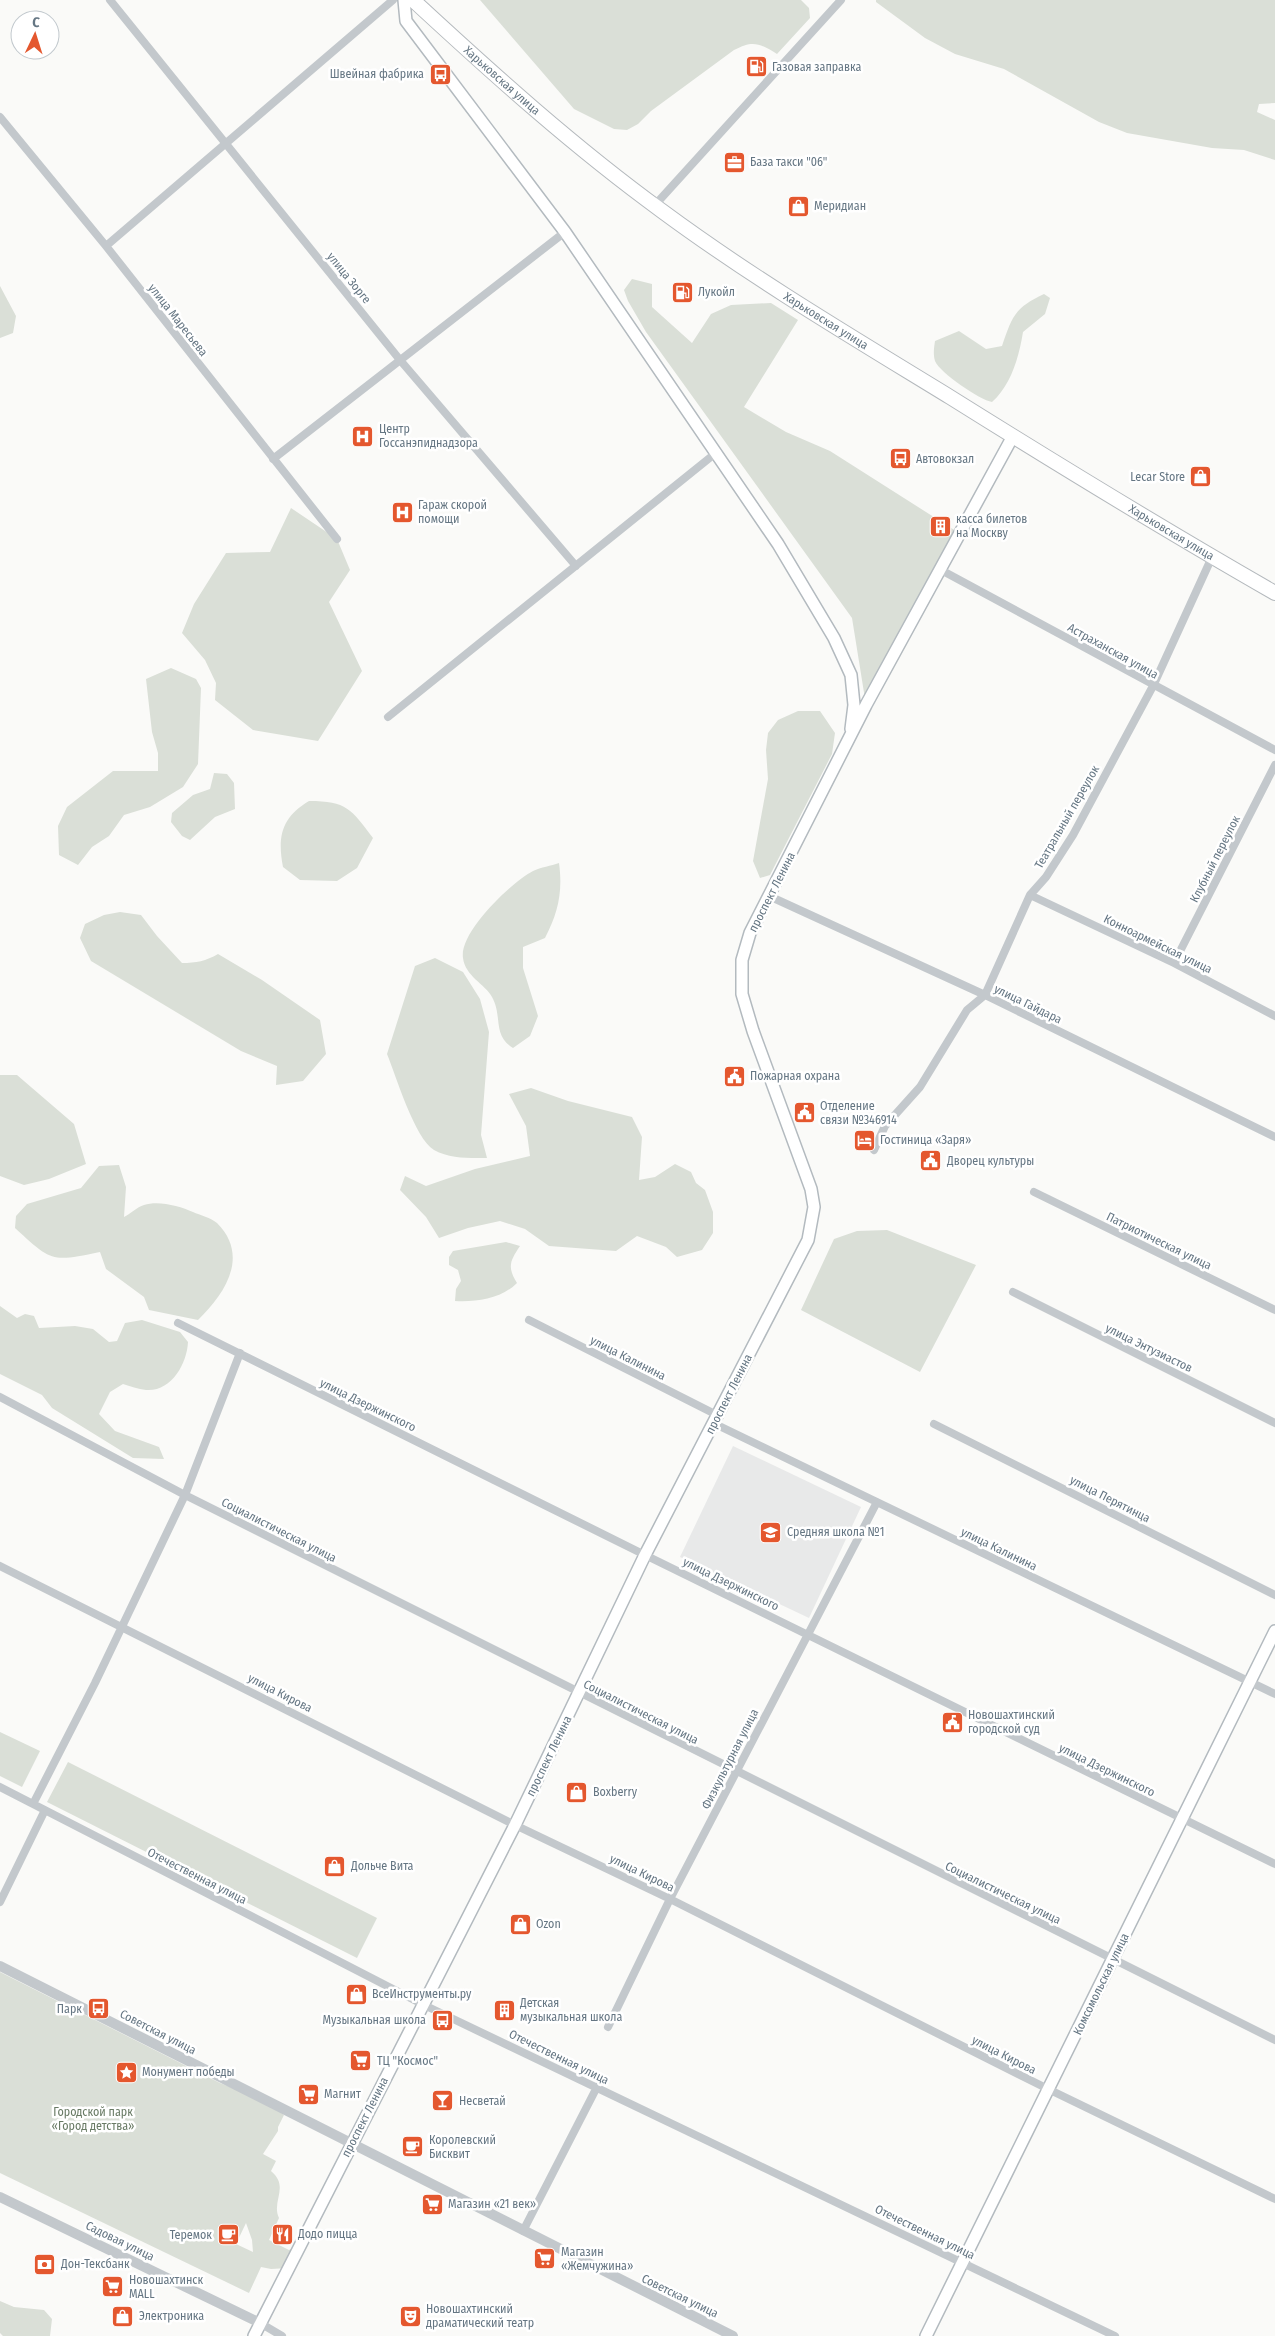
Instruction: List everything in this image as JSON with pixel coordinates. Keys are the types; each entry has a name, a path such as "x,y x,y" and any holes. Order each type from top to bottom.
{"highway":[{"name":"Харьковская улица","path":"413,0 502,82 587,153 655,205 765,284 1212,557 1275,593"}],"main road":[{"path":"404,0 406,21 565,232 778,544 834,638 851,675 854,705 850,738"},
{"name":"проспект Ленина","path":"254,2336 515,1825 645,1555 808,1240 814,1207 811,1189 753,1031 742,994 742,960 750,934 850,738 1013,436"},
{"name":"Комсомольская улица","path":"926,2336 1275,1631"}],"street":[{"name":"улица Зорге","path":"110,0 400,360 576,566"},
{"path":"106,246 392,0"},
{"path":"655,205 841,0"},
{"name":"улица Маресьева","path":"0,117 106,246 337,538"},
{"path":"273,459 565,232"},
{"path":"388,717 716,452"},
{"name":"Театральный переулок","path":"874,1150 884,1126 920,1087 967,1010 984,995 1030,895 1046,877 1073,835 1152,686 1212,557"},
{"name":"Астраханская улица","path":"941,570 1152,686 1275,750"},
{"name":"Клубный переулок","path":"1174,963 1275,765"},
{"name":"Конноармейская улица","path":"1030,895 1174,963 1275,1016"},
{"name":"улица Гайдара","path":"769,896 984,995 1275,1137"},
{"name":"Патриотическая улица","path":"1034,1192 1275,1310"},
{"name":"улица Энтузиастов","path":"1013,1292 1275,1423"},
{"name":"улица Калинина","path":"529,1320 876,1502 1275,1694"},
{"name":"улица Дзержинского","path":"178,1322 645,1555 1275,1864"},
{"path":"33,1804 64,1746 185,1495 240,1353"},
{"path":"0,1408 2,1398"},
{"name":"Социалистическая улица","path":"2,1398 185,1495 579,1694 1275,2040"},
{"name":"улица Перятинца","path":"934,1424 1275,1595"},
{"name":"Физкультурная улица","path":"608,2027 670,1899 876,1502"},
{"name":"улица Кирова","path":"0,1566 515,1825 670,1899 1048,2089 1275,2199"},
{"name":"Отечественная улица","path":"0,1787 424,2005 1114,2336"},
{"path":"0,1902 45,1810"},
{"name":"Советская улица","path":"0,1966 733,2336"},
{"path":"523,2231 597,2087"},
{"name":"Садовая улица","path":"0,2197 260,2323 282,2336"}],"shaded area":[{"name":"Средняя школа №1","path":"733,1446 861,1507 809,1618 680,1557"}],"green space":[{"path":"480,0 801,0 809,8 810,18 777,54 756,44 746,45 734,50 651,111 638,124 627,130 614,129 574,109"},
{"path":"876,0 1275,0 1275,103 1259,104 1257,112 1275,120 1275,160 1244,150 1212,148 1127,133 1099,122 1004,69 955,54 925,38 876,2"},
{"path":"632,279 652,284 652,307 692,343 711,314 731,305 771,303 798,320 744,407 786,432 830,451 959,533 866,705 852,618 646,332 628,301 624,290"},
{"path":"0,286 16,316 13,333 0,338"},
{"path":"1044,294 1050,298 1045,314 1023,332 1013,370 999,395 992,402 961,385 938,366 934,353 935,341 959,331 986,349 1002,346 1012,320 1020,309"},
{"path":"291,508 337,539 350,570 329,602 362,671 318,741 253,730 215,700 216,683 205,660 182,633 194,604 226,553 270,552"},
{"path":"171,668 196,679 201,688 198,764 183,787 150,807 124,815 109,836 92,847 78,865 59,855 58,826 67,807 113,771 158,771 158,753 152,732 146,679"},
{"path":"798,711 820,711 835,733 832,754 770,875 760,878 753,861 768,779 766,750 768,733 778,720"},
{"path":"214,773 227,774 234,783 235,809 215,817 190,840 182,836 171,822 172,813 193,795 210,789"},
{"path":"309,801 332,803 347,809 359,820 373,838 357,868 337,881 300,880 283,867 281,837 284,828 293,814"},
{"path":"559,863 560,893 549,929 545,938 523,947 523,968 538,1016 530,1036 513,1048 502,1037 492,997 467,970 463,958 464,947 469,935 478,922 513,886 539,868"},
{"path":"120,912 141,915 182,963 201,961 218,954 262,980 320,1020 326,1054 303,1081 276,1085 277,1066 241,1051 91,961 80,938 85,924 104,915"},
{"path":"435,958 463,972 480,999 489,1032 481,1135 487,1158 446,1155 434,1150 427,1144 413,1121 387,1054 415,966"},
{"path":"0,1075 17,1075 74,1124 86,1164 49,1179 24,1185 0,1176"},
{"path":"531,1088 568,1101 632,1117 642,1137 639,1180 655,1177 675,1164 691,1172 696,1183 705,1190 713,1212 713,1233 702,1250 677,1257 666,1247 637,1236 616,1251 549,1246 525,1229 500,1221 468,1228 439,1238 426,1217 400,1190 405,1176 426,1186 475,1169 530,1156 526,1126 509,1094"},
{"path":"119,1165 126,1187 124,1217 144,1205 156,1203 169,1204 212,1220 217,1223 227,1236 232,1248 233,1261 230,1274 225,1287 217,1299 198,1320 149,1310 144,1297 106,1269 100,1252 61,1258 53,1256 37,1248 15,1228 16,1216 27,1204 81,1188 99,1166"},
{"path":"887,1230 976,1265 920,1372 801,1310 834,1239 857,1231"},
{"path":"506,1242 520,1246 511,1264 512,1273 517,1283 504,1293 496,1296 472,1301 455,1301 456,1289 461,1281 458,1270 449,1265 449,1257 453,1251"},
{"path":"0,1306 17,1318 25,1314 34,1316 39,1328 75,1326 93,1329 109,1342 117,1341 125,1323 142,1320 180,1332 188,1342 185,1359 176,1375 163,1386 155,1389 146,1390 123,1384 110,1392 99,1414 115,1431 159,1447 164,1459 133,1458 52,1408 42,1395 0,1374"},
{"path":"0,1732 40,1751 22,1787 0,1776"},
{"path":"68,1762 377,1918 357,1958 47,1802"},
{"name":"Городской парк «Город детства»","path":"0,1972 220,2083 265,2101 284,2115 278,2131 263,2154 276,2161 271,2171 276,2177 280,2188 277,2206 279,2218 269,2240 289,2250 293,2248 288,2268 271,2269 261,2267 249,2293 0,2173","holes":["246,2223 252,2240 253,2252 236,2244"]},
{"path":"0,2301 14,2307 44,2310 52,2319 50,2336 3,2336 0,2333"}],"place":[{"name":"Газовая заправка","path":"756,67"},
{"name":"Швейная фабрика","path":"440,74"},
{"name":"База такси \"06\"","path":"734,162"},
{"name":"Меридиан","path":"798,206"},
{"name":"Лукойл","path":"682,292"},
{"name":"Центр Госсанэпиднадзора","path":"363,436"},
{"name":"Автовокзал","path":"900,459"},
{"name":"Lecar Store","path":"1201,477"},
{"name":"Гараж скорой помощи","path":"402,512"},
{"name":"касса билетов на Москву","path":"940,526"},
{"name":"Пожарная охрана","path":"734,1076"},
{"name":"Отделение связи №346914","path":"804,1113"},
{"name":"Гостиница «Заря»","path":"864,1140"},
{"name":"Дворец культуры","path":"931,1161"},
{"name":"Средняя школа №1","path":"771,1532"},
{"name":"Новошахтинский городской суд","path":"952,1722"},
{"name":"Boxberry","path":"577,1792"},
{"name":"Дольче Вита","path":"335,1866"},
{"name":"Ozon","path":"520,1924"},
{"name":"ВсеИнструменты.ру","path":"356,1994"},
{"name":"Парк","path":"98,2009"},
{"name":"Детская музыкальная школа","path":"504,2010"},
{"name":"Музыкальная школа","path":"442,2020"},
{"name":"ТЦ \"Космос\"","path":"361,2061"},
{"name":"Монумент победы","path":"126,2072"},
{"name":"Магнит","path":"308,2094"},
{"name":"Несветай","path":"443,2101"},
{"name":"Королевский Бисквит","path":"413,2147"},
{"name":"Магазин «21 век»","path":"432,2204"},
{"name":"Додо пицца","path":"282,2234"},
{"name":"Теремок","path":"228,2235"},
{"name":"Магазин «Жемчужина»","path":"545,2259"},
{"name":"Дон-Тексбанк","path":"45,2264"},
{"name":"Новошахтинск MALL","path":"113,2287"},
{"name":"Электроника","path":"123,2316"},
{"name":"Новошахтинский драматический театр","path":"410,2316"}]}
